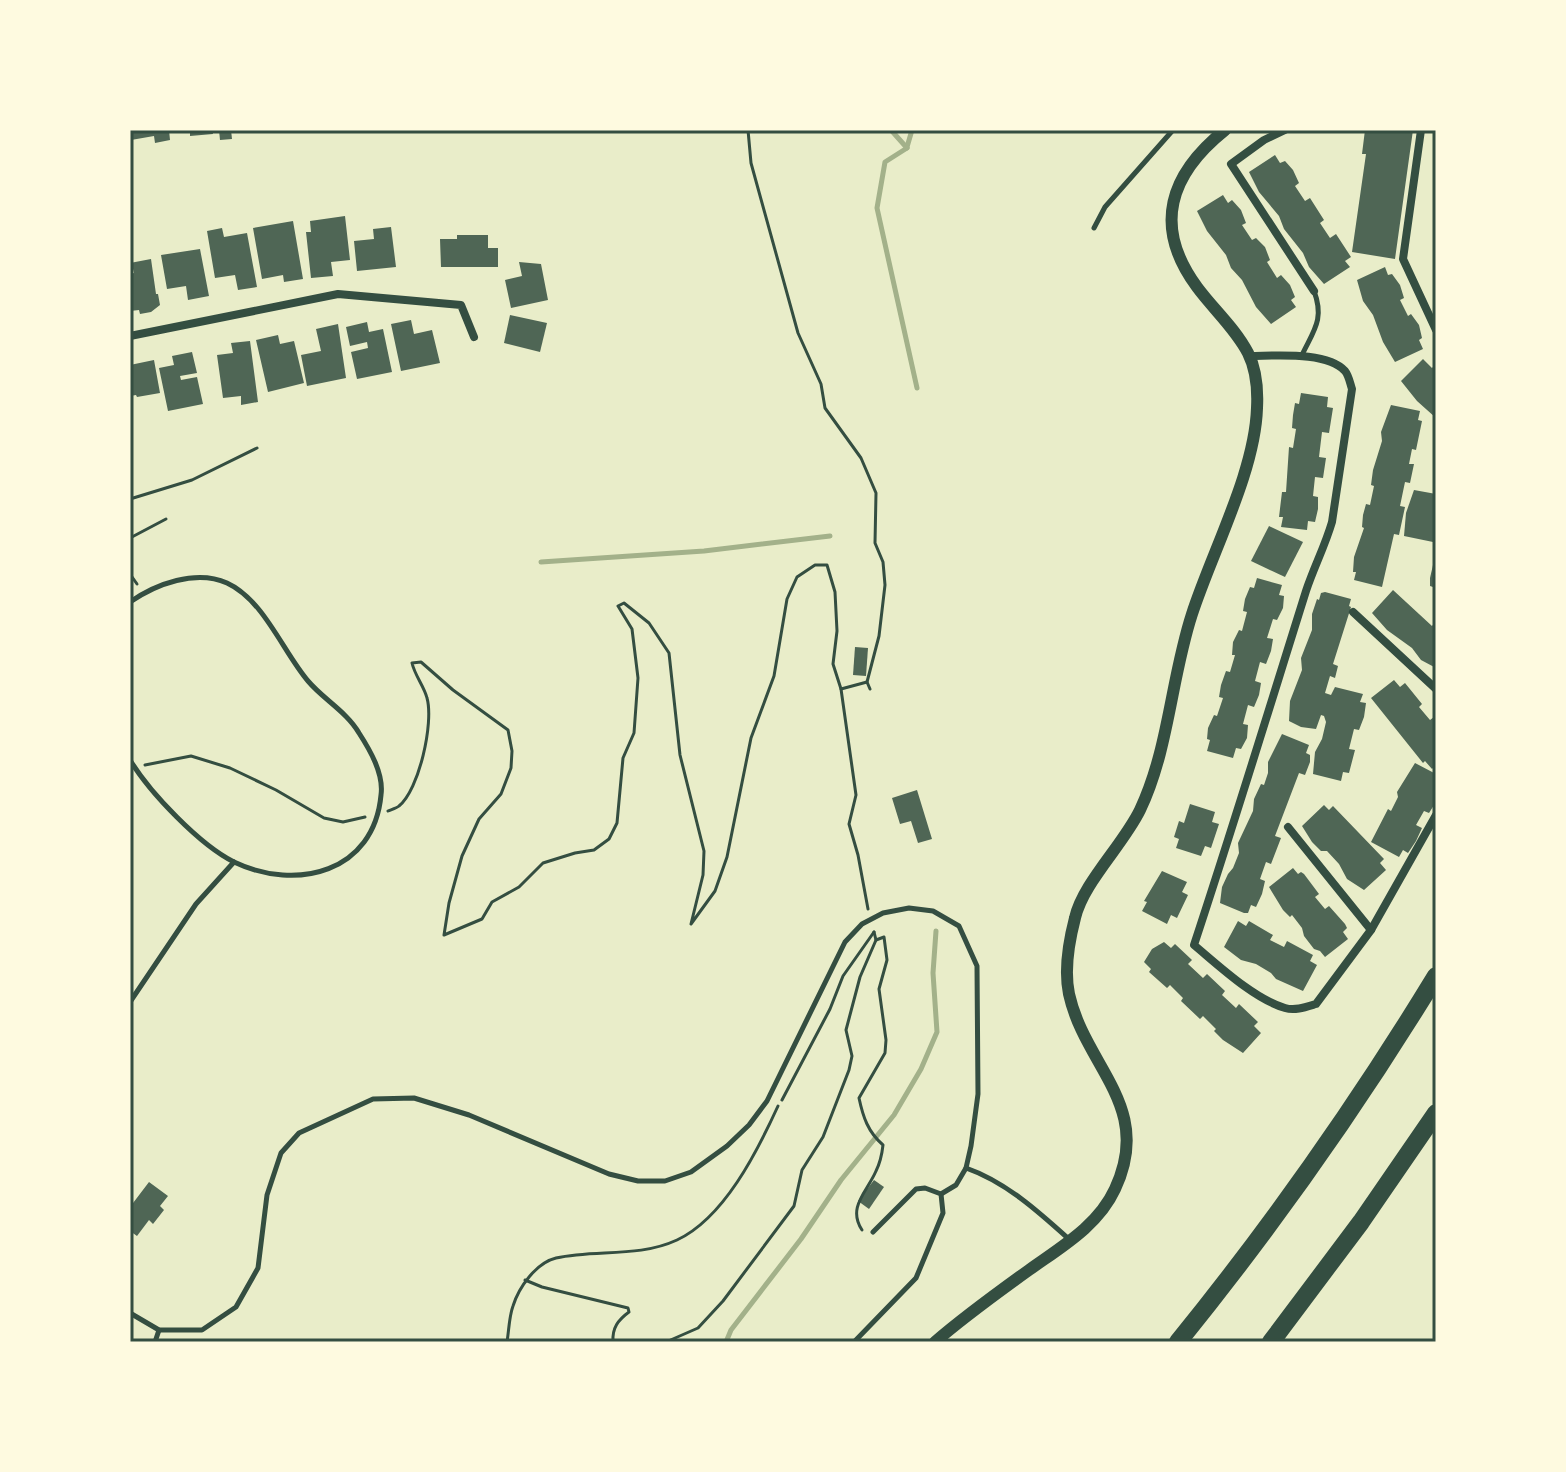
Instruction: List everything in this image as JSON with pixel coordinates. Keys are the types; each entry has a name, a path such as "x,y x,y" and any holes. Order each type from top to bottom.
{"highway":[{"path":"1178,1342 1323,1150 1436,976"},
{"path":"1271,1342 1361,1222 1436,1113"}],"street":[{"path":"935,1342 1098,1217 1114,1192 1124,1167 1128,1141 1124,1112 1077,1019 1069,992 1068,962 1076,914 1086,894 1126,838 1142,807 1153,774 1191,616 1251,452 1257,420 1258,385 1250,356 1232,328 1194,283 1173,233 1172,206 1177,184 1189,164 1225,130"},
{"path":"1285,130 1264,140 1231,164 1314,291"},
{"path":"1421,130 1403,259 1436,330"},
{"path":"130,336 338,294 461,305 474,337"},
{"path":"1250,356 1301,357 1332,362 1347,373 1352,389 1332,522 1307,587 1252,772 1194,945 1246,987 1285,1008 1302,1009 1316,1004 1371,930 1436,815"},
{"path":"1353,612 1436,689"},
{"path":"1288,827 1371,930"}],"lane":[{"path":"1094,228 1105,207 1173,130"},
{"path":"1301,357 1319,320 1320,309 1314,291"},
{"path":"130,602 145,591 195,577 229,583 266,620 307,680 357,729 375,761 382,792 367,841 339,866 302,876 281,876 234,862 207,844 177,817 130,760"},
{"path":"130,1002 196,904 234,862"},
{"path":"130,1313 159,1330 202,1330 236,1307 258,1268 267,1195 281,1153 299,1133 373,1099 414,1098 428,1102 469,1115 609,1174 638,1181 665,1181 691,1172 727,1146 749,1125 767,1101 845,942 883,913 909,908 933,911 959,926 977,966 978,1094 966,1168 956,1185 941,1194"},
{"path":"966,1168 987,1175 1042,1215 1070,1241"},
{"path":"873,1232 916,1189 925,1188 941,1194"},
{"path":"854,1342 916,1278 943,1213 941,1194"},
{"path":"155,1342 159,1330"}],"path":[{"path":"748,130 751,163 798,333 821,384 825,408 861,458 876,493 875,543 883,562 885,585 879,636 867,682 870,689"},
{"path":"130,499 192,480 257,448"},
{"path":"130,538 166,519"},
{"path":"134,768 191,756 230,768 324,818 343,822 399,807 413,788 426,740 427,698 412,663 421,662 508,730 512,751 511,768 501,794 479,819 462,856 444,935 482,919 492,902 519,887 543,863 594,850 609,839 617,823 623,758 634,733 638,678 632,629 618,606 624,603 649,623 669,653 680,755 704,851 703,875 691,924 715,891 727,857 751,738 774,676 787,599 797,577 815,565 827,565 835,592 837,631 833,664 841,689 856,795 849,824 871,920"},
{"path":"841,689 867,682"},
{"path":"507,1342 512,1307 525,1280 553,1259 638,1251 679,1240 714,1212 756,1151 830,1009 843,976 874,932 876,940 860,977 846,1030 852,1056 849,1070 823,1137 802,1170 794,1206 723,1301 698,1328 666,1342"},
{"path":"863,1231 856,1221 858,1201 876,1172 883,1145 873,1137 859,1098 885,1053 879,989 887,951 884,937 876,940"},
{"path":"525,1280 628,1308 629,1312 616,1324 613,1342"}],"building":[{"path":"130,130 169,130 170,140 155,143 154,136 131,140"},
{"path":"190,130 212,130 213,134 190,136"},
{"path":"219,130 231,130 232,139 220,140"},
{"path":"1365,130 1413,130 1395,259 1352,252 1366,154 1362,154"},
{"path":"1275,155 1280,163 1285,161 1293,170 1299,183 1295,186 1305,201 1310,198 1324,220 1320,223 1330,238 1336,234 1351,257 1345,261 1350,267 1324,284 1309,267 1303,253 1259,192 1249,172"},
{"path":"1223,195 1228,203 1232,200 1241,210 1246,223 1242,225 1252,240 1256,238 1265,247 1270,260 1267,262 1277,278 1281,275 1290,285 1295,297 1291,300 1296,307 1271,324 1256,307 1197,211"},
{"path":"345,216 350,260 331,262 333,276 311,278 306,232 311,232 310,221"},
{"path":"293,221 303,279 284,282 283,275 262,279 253,228"},
{"path":"391,227 396,267 357,271 354,241 374,239 373,229"},
{"path":"222,228 224,237 247,233 257,287 238,290 235,275 215,278 207,231"},
{"path":"457,235 488,235 488,248 498,248 498,267 441,267 440,239 457,239"},
{"path":"200,249 209,296 188,300 186,286 167,289 161,255"},
{"path":"151,259 160,305 151,312 140,314 139,310 130,311 130,274 134,273 130,263"},
{"path":"519,262 541,264 548,300 511,308 505,280 522,276"},
{"path":"1385,267 1388,275 1392,274 1400,285 1404,298 1400,300 1408,316 1411,314 1419,325 1422,338 1419,340 1423,349 1395,362 1363,301 1357,280"},
{"path":"510,315 547,323 540,352 504,343"},
{"path":"411,320 414,334 432,330 440,363 401,371 391,324"},
{"path":"367,322 369,332 383,329 392,372 357,379 351,352 368,348 367,342 350,346 346,327"},
{"path":"338,324 346,378 307,386 301,355 321,351 316,329"},
{"path":"278,335 280,344 294,341 304,383 268,392 256,340"},
{"path":"250,341 258,402 241,405 241,396 223,398 217,355 233,353 231,343"},
{"path":"192,352 197,373 180,376 181,380 197,377 203,404 168,411 159,368 174,365 172,356"},
{"path":"1423,359 1432,368 1436,364 1436,418 1401,381"},
{"path":"154,360 160,393 130,396 130,365"},
{"path":"1301,393 1328,397 1327,407 1333,408 1329,433 1322,432 1319,457 1326,458 1323,478 1315,477 1313,496 1318,497 1318,509 1315,522 1308,521 1307,530 1281,527 1283,517 1279,517 1282,492 1286,492 1289,447 1293,448 1296,429 1292,428 1295,403 1299,404"},
{"path":"1391,405 1420,411 1418,420 1422,421 1416,450 1412,449 1409,464 1414,464 1410,483 1405,482 1400,506 1405,507 1399,535 1394,534 1382,587 1354,580 1356,572 1353,572 1354,557 1364,528 1363,515 1366,504 1370,505 1374,486 1371,485 1382,441 1381,432"},
{"path":"1414,490 1436,494 1436,534 1433,542 1404,536 1406,513"},
{"path":"1269,526 1303,542 1285,577 1251,561"},
{"path":"1436,552 1436,588 1430,586 1430,578"},
{"path":"1257,578 1282,585 1279,595 1284,596 1283,608 1277,620 1273,619 1267,638 1273,639 1266,664 1260,662 1255,681 1261,683 1259,695 1254,707 1248,705 1243,724 1248,725 1247,738 1241,749 1236,748 1233,758 1207,751 1210,740 1207,739 1208,728 1214,715 1217,716 1223,698 1219,697 1221,685 1226,671 1230,672 1235,655 1232,655 1233,642 1239,630 1242,631 1247,612 1243,611 1245,599"},
{"path":"1393,590 1432,626 1436,621 1436,668 1421,660 1412,648 1387,630 1372,613"},
{"path":"1325,592 1351,599 1351,607 1333,664 1338,666 1335,678 1330,676 1325,693 1331,695 1335,687 1363,694 1360,702 1366,703 1364,717 1359,730 1354,729 1349,749 1355,750 1349,773 1343,772 1341,781 1313,774 1315,752 1326,722 1324,716 1321,715 1316,729 1289,721 1290,701 1312,630 1312,614 1317,599"},
{"path":"855,647 868,648 866,676 853,675"},
{"path":"1394,680 1400,687 1405,683 1430,720 1436,719 1436,765 1432,769 1425,761 1423,763 1371,698"},
{"path":"1282,734 1309,745 1306,753 1310,755 1310,762 1305,775 1299,773 1275,836 1281,838 1271,864 1266,862 1260,879 1265,881 1262,894 1256,907 1251,905 1248,913 1244,913 1220,903 1222,887 1239,853 1238,843 1253,811 1254,799 1261,784 1264,785 1268,762"},
{"path":"1415,763 1436,774 1436,802 1429,813 1424,811 1416,825 1422,828 1408,853 1403,850 1399,857 1371,842"},
{"path":"917,790 932,839 918,843 911,821 900,824 892,798"},
{"path":"1190,804 1215,812 1212,822 1219,824 1211,848 1205,846 1201,856 1176,848 1179,839 1174,837 1179,821 1184,823"},
{"path":"1324,805 1329,810 1333,806 1384,859 1380,863 1386,870 1364,890 1347,879 1339,864 1327,851 1321,851 1312,842 1302,826"},
{"path":"1293,868 1298,874 1304,874 1319,894 1315,897 1325,909 1329,906 1347,928 1343,932 1348,939 1325,957 1314,949 1302,928 1292,915 1290,917 1283,910 1269,887"},
{"path":"1162,871 1187,882 1182,892 1188,895 1177,918 1171,915 1167,924 1142,911 1147,902 1144,901"},
{"path":"1238,921 1246,926 1249,921 1273,935 1270,940 1284,947 1287,941 1313,955 1310,961 1317,965 1303,991 1276,979 1256,964 1241,960 1224,947"},
{"path":"1164,942 1171,948 1175,944 1192,960 1188,964 1203,978 1207,974 1225,991 1222,995 1236,1008 1239,1004 1258,1022 1254,1026 1261,1033 1243,1053 1223,1040 1203,1016 1200,1019 1170,985 1167,988 1149,972 1151,969 1144,962 1152,949"},
{"path":"874,1180 884,1187 869,1209 858,1201"},
{"path":"149,1182 168,1196 160,1206 164,1210 153,1224 149,1220 137,1236 130,1231 130,1207"}],"waterway":[{"path":"891,130 907,148"},
{"path":"907,147 912,130"},
{"path":"907,148 885,162 877,208 917,388"},
{"path":"541,562 704,551 830,536"},
{"path":"726,1342 731,1330 801,1239 841,1180 894,1115 921,1069 937,1032 933,973 936,931"}]}
